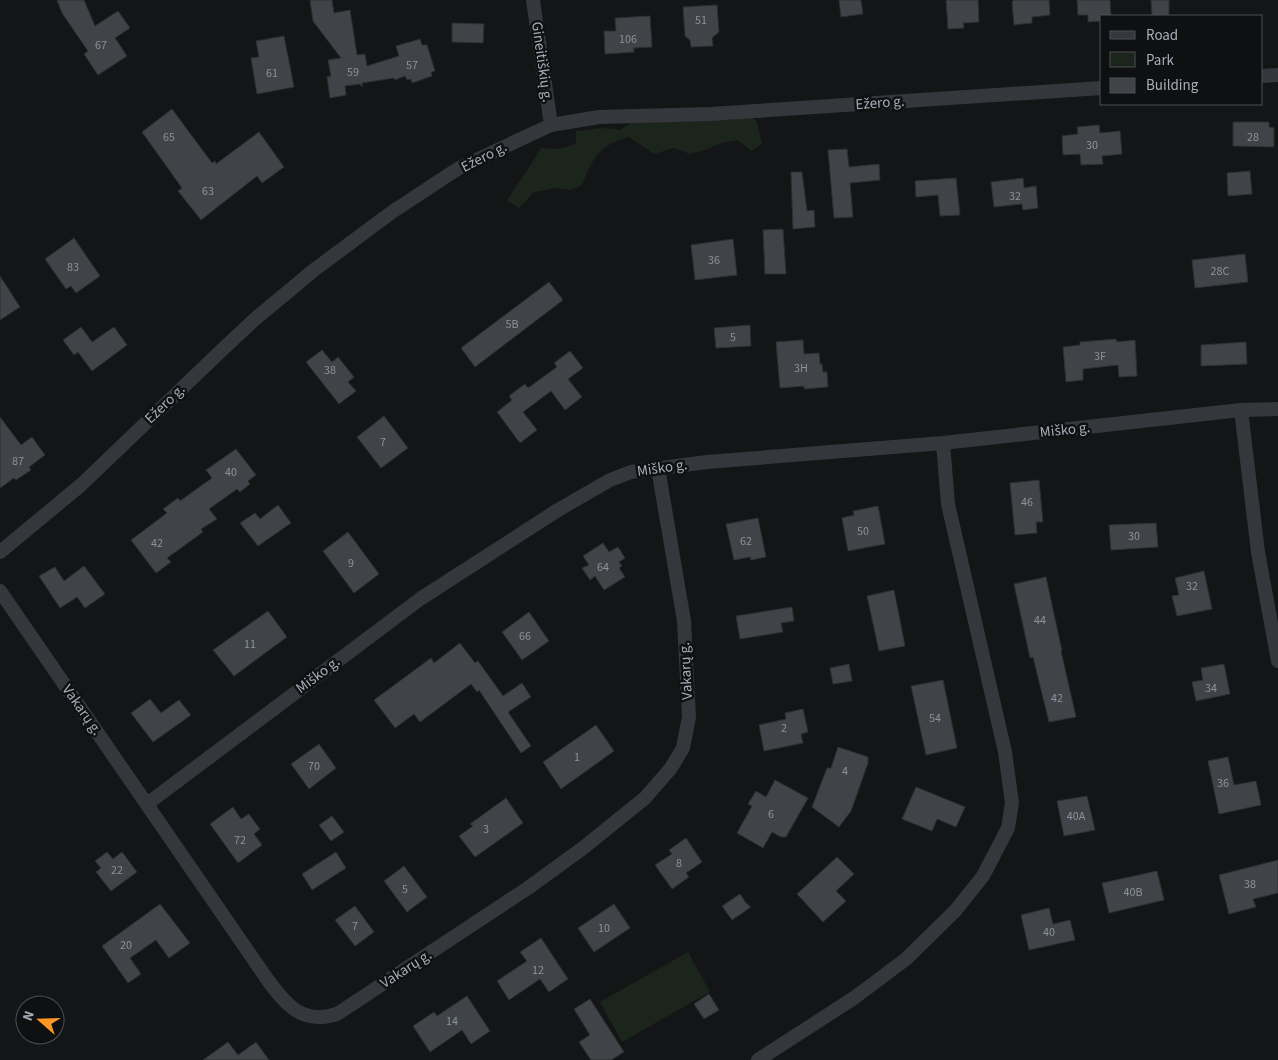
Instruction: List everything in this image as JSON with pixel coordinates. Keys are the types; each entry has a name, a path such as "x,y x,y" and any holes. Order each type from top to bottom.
{"street":[{"name":"Gineitiškių g.","path":"533,0 551,125"},
{"path":"1263,76 1278,75"},
{"name":"Ežero g.","path":"0,552 81,485 236,336 314,270 392,212 459,168 551,125 599,118 710,114 1100,88"},
{"name":"Miško g.","path":"147,804 420,599 558,510 610,480 631,472 707,462 944,443 1241,410 1278,409"},
{"path":"1241,410 1258,552 1278,661"},
{"path":"758,1060 854,998 906,959 955,911 983,876 1008,828 1012,803 1006,752 948,504 944,443"},
{"name":"Vakarų g.","path":"0,591 280,996 301,1014 324,1018 337,1014 528,888 583,848 644,798 671,768 683,748 689,717 684,621 658,468"}],"green space":[{"path":"751,116 757,122 762,144 751,151 738,140 722,143 690,154 674,148 654,154 629,137 611,144 598,154 582,185 571,190 556,188 534,192 519,208 507,200 541,148 559,149 576,144 576,131 602,128 620,130 633,122 707,117 731,120"},
{"path":"688,952 710,992 622,1042 600,1002"}],"building":[{"path":"57,0 84,0 95,26 118,11 130,28 115,38 127,56 98,75 84,54 88,51 62,13"},
{"path":"310,0 332,0 334,13 350,10 357,55 365,54 367,66 399,56 396,46 420,39 422,45 427,45 435,71 431,72 432,76 412,83 411,79 407,80 405,76 395,80 394,78 362,83 362,87 360,84 345,86 346,95 330,98 327,77 331,76 328,60 341,58 313,21"},
{"path":"839,0 861,0 863,14 841,17"},
{"path":"946,0 978,0 979,22 963,23 964,28 948,29"},
{"path":"1014,0 1049,0 1050,15 1032,17 1032,23 1014,25 1012,2"},
{"path":"1077,0 1110,0 1111,15 1100,15 1100,21 1088,22 1088,15 1078,15"},
{"path":"1151,0 1169,0 1169,15 1152,15"},
{"path":"717,5 719,32 712,38 713,46 691,47 690,40 685,36 683,7"},
{"path":"650,16 652,47 634,48 634,52 605,54 604,31 616,31 615,18"},
{"path":"452,23 484,24 483,43 452,42"},
{"path":"284,36 294,87 257,94 251,58 259,57 256,41"},
{"path":"172,109 212,163 215,161 216,164 259,132 284,167 262,183 257,176 201,220 178,191 182,188 142,132"},
{"path":"1233,122 1269,122 1269,127 1274,128 1274,147 1233,146"},
{"path":"1099,125 1100,133 1120,131 1122,154 1102,156 1103,164 1081,165 1080,154 1063,155 1062,136 1078,134 1077,127"},
{"path":"847,149 849,167 879,164 880,180 850,183 853,217 834,218 828,150"},
{"path":"1250,171 1252,194 1228,196 1227,173"},
{"path":"791,172 802,172 807,211 814,210 815,227 793,229"},
{"path":"956,178 960,215 940,216 938,195 916,197 915,181"},
{"path":"1023,178 1024,188 1036,186 1038,208 1023,210 1022,204 994,207 991,182"},
{"path":"783,229 786,274 765,274 763,230"},
{"path":"74,238 100,276 76,293 71,286 66,289 45,259"},
{"path":"733,239 737,275 695,280 691,245"},
{"path":"1245,254 1248,282 1195,288 1192,260"},
{"path":"0,276 20,307 0,320"},
{"path":"549,282 563,300 475,367 461,348"},
{"path":"750,325 751,346 716,348 714,328"},
{"path":"81,327 92,342 114,327 127,345 92,371 78,352 74,355 63,340"},
{"path":"1116,339 1117,342 1135,340 1137,376 1119,377 1118,365 1083,369 1083,380 1066,382 1063,347 1080,345 1080,342"},
{"path":"803,340 804,354 819,353 823,372 827,372 828,387 780,388 776,342"},
{"path":"1246,342 1247,364 1201,366 1201,345"},
{"path":"322,350 332,362 338,357 354,377 348,382 356,391 339,404 306,362"},
{"path":"570,351 583,368 568,379 582,397 565,410 551,391 523,412 537,430 520,443 497,412 512,400 509,396 525,384 528,388 557,367 554,363"},
{"path":"384,416 408,448 381,468 357,437"},
{"path":"0,417 21,445 32,437 45,455 29,467 31,470 16,480 14,478 0,488"},
{"path":"236,449 256,475 248,481 250,484 240,492 237,489 209,509 217,519 201,529 203,532 167,558 171,562 156,573 131,540 167,513 163,509 178,498 180,501 212,478 206,470"},
{"path":"1039,480 1043,522 1036,522 1037,533 1015,535 1010,483"},
{"path":"278,505 291,523 258,546 240,523 255,513 260,519"},
{"path":"878,506 885,544 848,551 842,518 854,515 853,511"},
{"path":"758,518 766,557 751,560 750,557 734,560 726,524"},
{"path":"1156,523 1158,547 1111,550 1109,525"},
{"path":"348,532 379,574 354,593 323,551"},
{"path":"603,543 609,552 618,547 625,558 619,562 622,566 619,568 625,577 604,590 595,576 590,580 582,568 589,565 583,556"},
{"path":"84,566 105,594 85,608 77,597 60,608 39,576 55,567 64,581"},
{"path":"1204,571 1212,609 1177,616 1172,596 1179,595 1175,578"},
{"path":"1046,577 1076,717 1049,722 1033,657 1030,658 1014,584"},
{"path":"894,590 905,646 879,651 867,596"},
{"path":"792,607 794,621 781,623 783,632 740,639 736,616"},
{"path":"268,611 287,637 234,676 213,650"},
{"path":"529,612 549,641 522,660 502,632"},
{"path":"460,643 475,663 478,661 503,696 522,683 531,697 508,712 531,746 521,753 479,690 477,692 471,684 420,722 414,714 395,728 374,700 431,658 434,663"},
{"path":"849,664 852,681 833,684 830,668"},
{"path":"1224,664 1230,694 1196,701 1192,682 1203,680 1201,668"},
{"path":"943,680 957,748 926,755 911,686"},
{"path":"150,699 161,713 179,700 191,715 153,742 131,713"},
{"path":"803,709 808,732 801,734 803,743 764,751 759,725 786,719 785,713"},
{"path":"596,725 614,751 561,789 543,762"},
{"path":"319,744 336,768 309,789 291,764"},
{"path":"838,747 868,757 868,763 851,811 839,827 812,807 827,768 831,768"},
{"path":"1228,757 1234,785 1256,781 1261,805 1219,814 1208,761"},
{"path":"775,780 808,798 786,837 781,837 772,832 763,848 737,833 752,806 748,804 756,791 766,797"},
{"path":"916,787 965,807 956,827 937,819 932,831 902,819"},
{"path":"1087,796 1095,830 1064,836 1057,801"},
{"path":"506,798 523,823 475,857 459,836 473,826 470,824"},
{"path":"233,807 241,819 249,814 260,829 254,834 262,845 238,863 210,824"},
{"path":"332,816 344,832 331,841 319,825"},
{"path":"686,838 702,862 686,873 689,877 672,889 655,865 672,854 669,850"},
{"path":"107,852 113,859 122,852 137,872 111,891 96,872 101,868 95,861"},
{"path":"336,852 346,868 312,890 302,874"},
{"path":"837,857 854,874 836,891 846,901 823,922 797,894"},
{"path":"1278,860 1278,893 1253,899 1256,907 1229,914 1219,875"},
{"path":"404,866 427,897 407,912 384,881"},
{"path":"1157,871 1164,900 1109,913 1102,883"},
{"path":"740,894 751,907 732,920 722,906"},
{"path":"160,904 190,943 169,958 156,940 130,958 141,974 128,983 102,946"},
{"path":"614,904 630,928 594,952 578,928"},
{"path":"355,906 374,932 355,946 335,920"},
{"path":"1049,908 1053,924 1070,920 1075,940 1029,950 1021,915"},
{"path":"541,938 568,979 549,992 540,979 509,1000 497,981 527,961 520,952"},
{"path":"709,994 719,1010 704,1019 694,1004"},
{"path":"467,996 490,1031 471,1044 462,1030 430,1052 413,1026 434,1012 437,1016"},
{"path":"590,999 624,1052 611,1060 591,1060 579,1042 590,1035 574,1009"},
{"path":"228,1042 238,1055 256,1042 269,1060 203,1060"}]}
